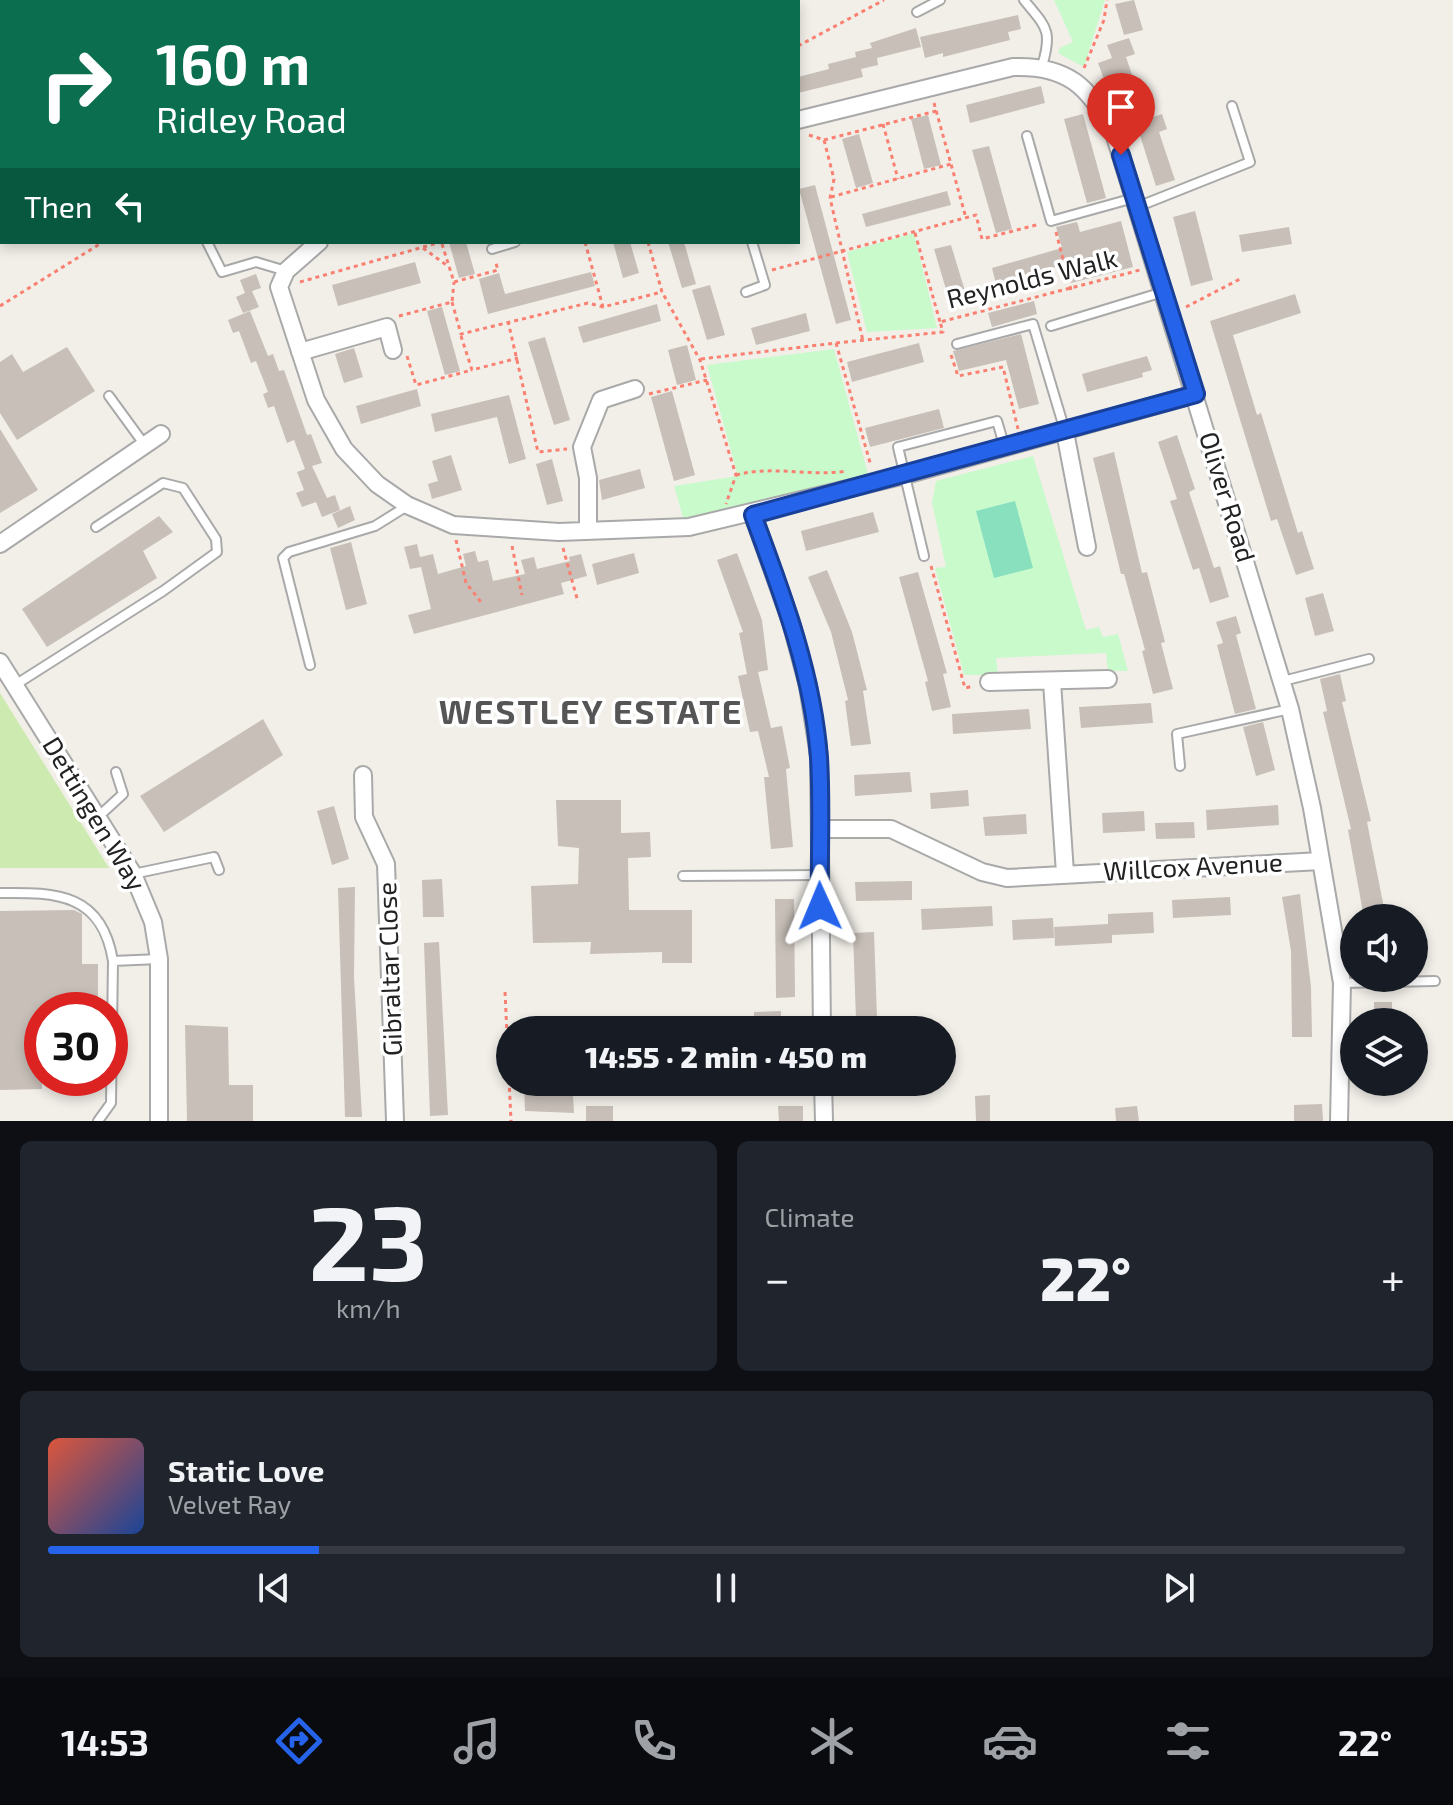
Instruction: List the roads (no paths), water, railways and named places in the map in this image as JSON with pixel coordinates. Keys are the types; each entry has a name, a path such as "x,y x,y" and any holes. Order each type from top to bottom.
{"street":[{"name":"Oliver Road","path":"800,120 1013,67 1042,66 1077,82 1105,116 1114,133 1172,315 1283,681 1321,861 1340,971"},
{"path":"317,244 286,271 279,287 316,400 344,449 377,484 407,505 453,525 559,532 689,527 753,515 1023,444 1196,394"},
{"path":"300,352 387,327 393,350"},
{"path":"588,531 588,478 582,447 601,400 635,389"},
{"path":"1065,432 1087,547"},
{"path":"0,544 161,434"},
{"path":"753,515 791,622 808,686 819,756 822,1016"},
{"name":"Dettingen Way","path":"0,662 99,816 133,874 153,922 159,959 159,1121"},
{"path":"989,682 1108,679"},
{"name":"Willcox Avenue","path":"1052,682 1065,873"},
{"name":"Gibraltar Close","path":"363,775 364,817 386,864 395,1121"},
{"name":"Willcox Avenue","path":"821,829 891,829 982,872 1007,878 1321,861"},
{"name":"Oliver Road","path":"1339,1121 1342,992"},
{"path":"823,1096 824,1121"}],"lane":[{"path":"917,12 940,0"},
{"path":"1027,1 1046,26 1047,48 1042,66"},
{"path":"1027,136 1051,221 1136,202 1250,162 1232,106"},
{"path":"208,244 222,272 256,262 286,271"},
{"path":"492,249 508,244"},
{"path":"746,292 765,285 753,244"},
{"path":"1051,326 1164,292"},
{"path":"952,345 1033,324 1065,432"},
{"path":"109,396 145,445"},
{"path":"924,556 898,447 997,421 1005,448"},
{"path":"15,685 217,552 216,539 183,488 163,483 96,527"},
{"path":"310,665 283,558 289,552 375,526 407,505"},
{"path":"1283,681 1369,659"},
{"path":"1180,766 1177,734 1290,709"},
{"path":"99,816 123,794 116,772"},
{"path":"133,874 198,857 214,857 219,870"},
{"path":"683,876 820,875"},
{"path":"0,893 74,898 98,920 110,942 113,961 111,1103 98,1121"},
{"path":"113,961 159,959"},
{"path":"1428,981 1435,981"}],"district":[{"name":"WESTLEY ESTATE","path":"591,712"}]}
